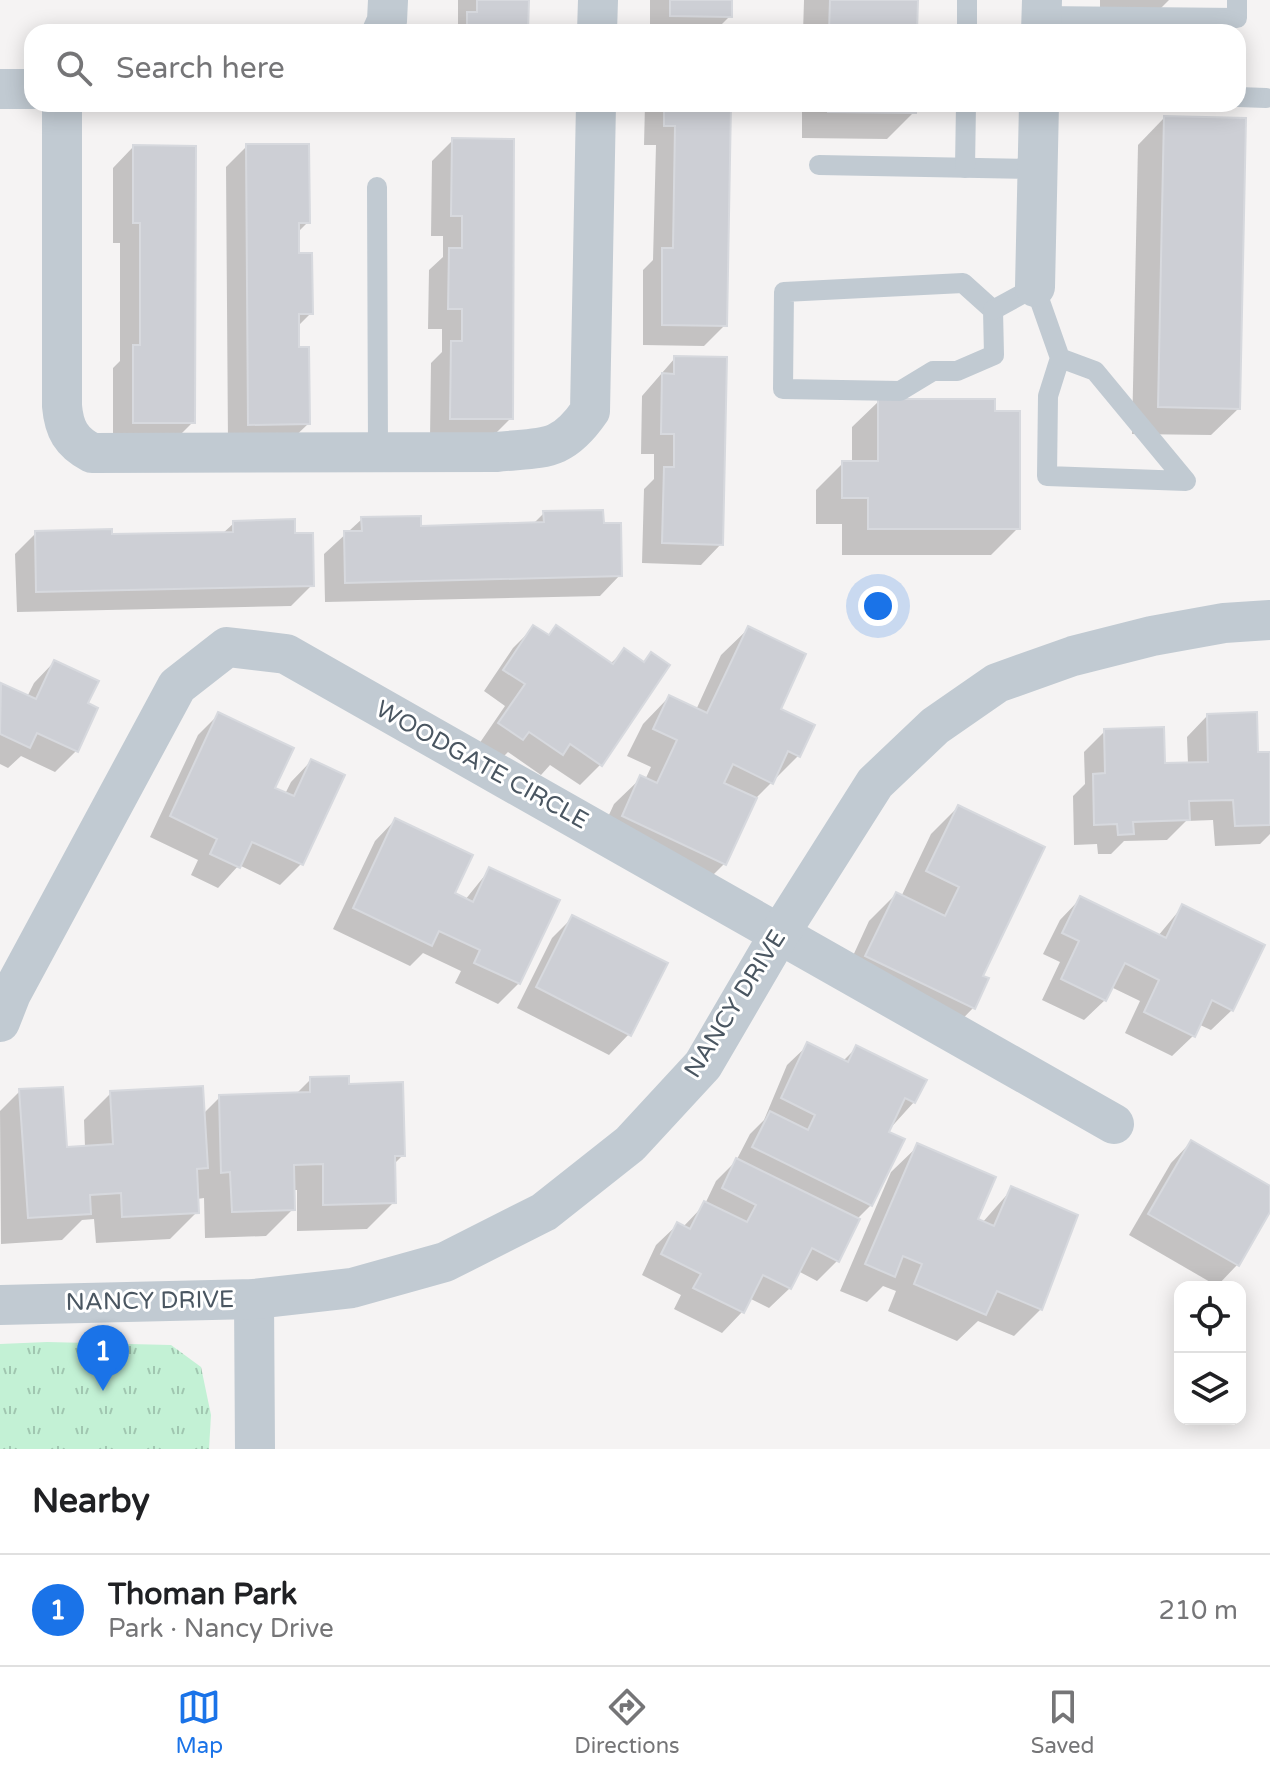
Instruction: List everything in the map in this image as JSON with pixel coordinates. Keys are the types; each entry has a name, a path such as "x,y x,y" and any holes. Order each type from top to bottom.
{"street":[{"path":"386,24 388,0"},
{"path":"597,24 598,0"},
{"path":"0,89 24,89"},
{"path":"62,112 63,424 76,445 92,453 496,452 545,447 572,437 590,411 596,112"},
{"path":"1035,287 1039,112"},
{"name":"NANCY DRIVE","path":"0,1305 254,1299 352,1288 445,1262 544,1212 630,1144 703,1065 780,933 875,783 935,726 997,683 1073,656 1152,636 1224,623 1270,620"},
{"name":"WOODGATE CIRCLE","path":"0,1022 11,994 177,686 227,647 286,654 1114,1124"},
{"path":"254,1299 255,1449"}],"lane":[{"path":"967,0 967,24"},
{"path":"1041,16 1237,18 1237,0"},
{"path":"1246,97 1266,98"},
{"path":"965,168 966,112"},
{"path":"819,165 1038,169"},
{"path":"377,187 378,451"},
{"path":"963,283 993,310 994,355 957,371 933,371 900,391 783,389 784,292 963,283"},
{"path":"993,310 1035,287 1060,358 1048,396 1047,476 1186,481 1095,371 1060,358"}],"green space":[{"path":"0,1344 171,1345 201,1367 211,1415 209,1449 0,1449"}],"building":[{"path":"477,0 529,0 528,24 467,24 467,12 477,12"},
{"path":"670,0 732,0 732,17 670,16"},
{"path":"830,0 918,0 917,24 829,24"},
{"path":"664,112 731,112 727,326 662,325 662,248 673,248 675,126 664,126"},
{"path":"828,112 916,112 916,113"},
{"path":"1164,116 1246,118 1240,409 1158,407"},
{"path":"452,138 514,139 513,419 450,419 451,341 462,341 462,309 448,309 449,248 462,248 462,216 451,216"},
{"path":"246,144 309,144 310,223 299,223 299,253 312,253 313,314 299,314 299,347 309,347 310,424 248,425"},
{"path":"133,145 196,146 195,423 133,423 133,345 140,345 140,223 133,223"},
{"path":"674,356 727,357 723,545 662,543 664,467 674,467 674,434 661,434 662,373 674,374"},
{"path":"878,399 995,399 995,411 1020,411 1020,529 868,529 868,498 842,498 842,461 878,461"},
{"path":"603,510 604,523 621,523 622,576 345,583 344,531 362,531 361,517 421,516 421,526 544,522 543,511"},
{"path":"295,519 295,533 313,533 314,586 36,592 35,531 112,529 112,534 233,532 233,521"},
{"path":"533,625 549,635 556,625 613,664 624,648 644,662 651,652 670,665 602,766 570,744 563,755 529,732 523,740 498,723 525,684 503,670"},
{"path":"748,626 806,654 781,709 815,725 800,757 788,751 773,784 733,764 724,783 757,798 726,865 622,816 640,775 657,783 677,740 653,729 669,695 707,713"},
{"path":"54,660 99,681 88,703 98,708 78,752 37,733 30,748 0,734 1,683 36,699"},
{"path":"218,712 294,748 275,788 294,796 311,759 345,775 303,865 252,842 240,868 210,854 217,839 170,816"},
{"path":"1257,712 1258,752 1270,752 1270,825 1235,826 1233,800 1189,801 1190,820 1133,822 1134,834 1118,835 1117,824 1094,825 1093,774 1105,773 1104,729 1164,727 1165,763 1208,762 1207,714"},
{"path":"958,805 1045,847 983,976 989,978 975,1009 865,956 896,892 945,916 959,887 926,871"},
{"path":"395,818 473,855 455,893 473,902 489,867 560,900 520,984 474,963 480,950 439,931 432,946 353,908"},
{"path":"1080,896 1166,938 1182,904 1265,945 1233,1011 1212,1000 1195,1037 1144,1012 1159,980 1125,963 1106,1001 1061,979 1079,941 1062,933"},
{"path":"572,915 668,963 631,1036 536,987"},
{"path":"807,1042 848,1062 856,1045 927,1080 915,1103 905,1098 889,1132 905,1139 872,1206 752,1147 770,1111 808,1130 815,1115 781,1098"},
{"path":"349,1076 349,1084 403,1082 405,1156 395,1156 396,1203 323,1205 323,1164 294,1165 295,1210 232,1212 230,1172 221,1173 219,1095 310,1092 310,1077"},
{"path":"203,1086 208,1168 197,1169 199,1213 122,1217 121,1193 90,1195 91,1214 28,1218 19,1089 63,1087 67,1147 113,1144 110,1091"},
{"path":"1191,1140 1270,1186 1270,1212 1239,1266 1148,1214"},
{"path":"917,1143 996,1177 978,1219 994,1226 1011,1186 1078,1215 1042,1310 997,1291 986,1315 914,1284 922,1264 903,1256 895,1277 865,1264"},
{"path":"736,1158 860,1219 839,1262 812,1248 791,1289 763,1275 744,1313 693,1288 701,1274 661,1254 677,1222 690,1229 704,1201 747,1222 756,1205 722,1188"}],"place":[{"name":"Thoman Park","path":"103,1391"}]}
